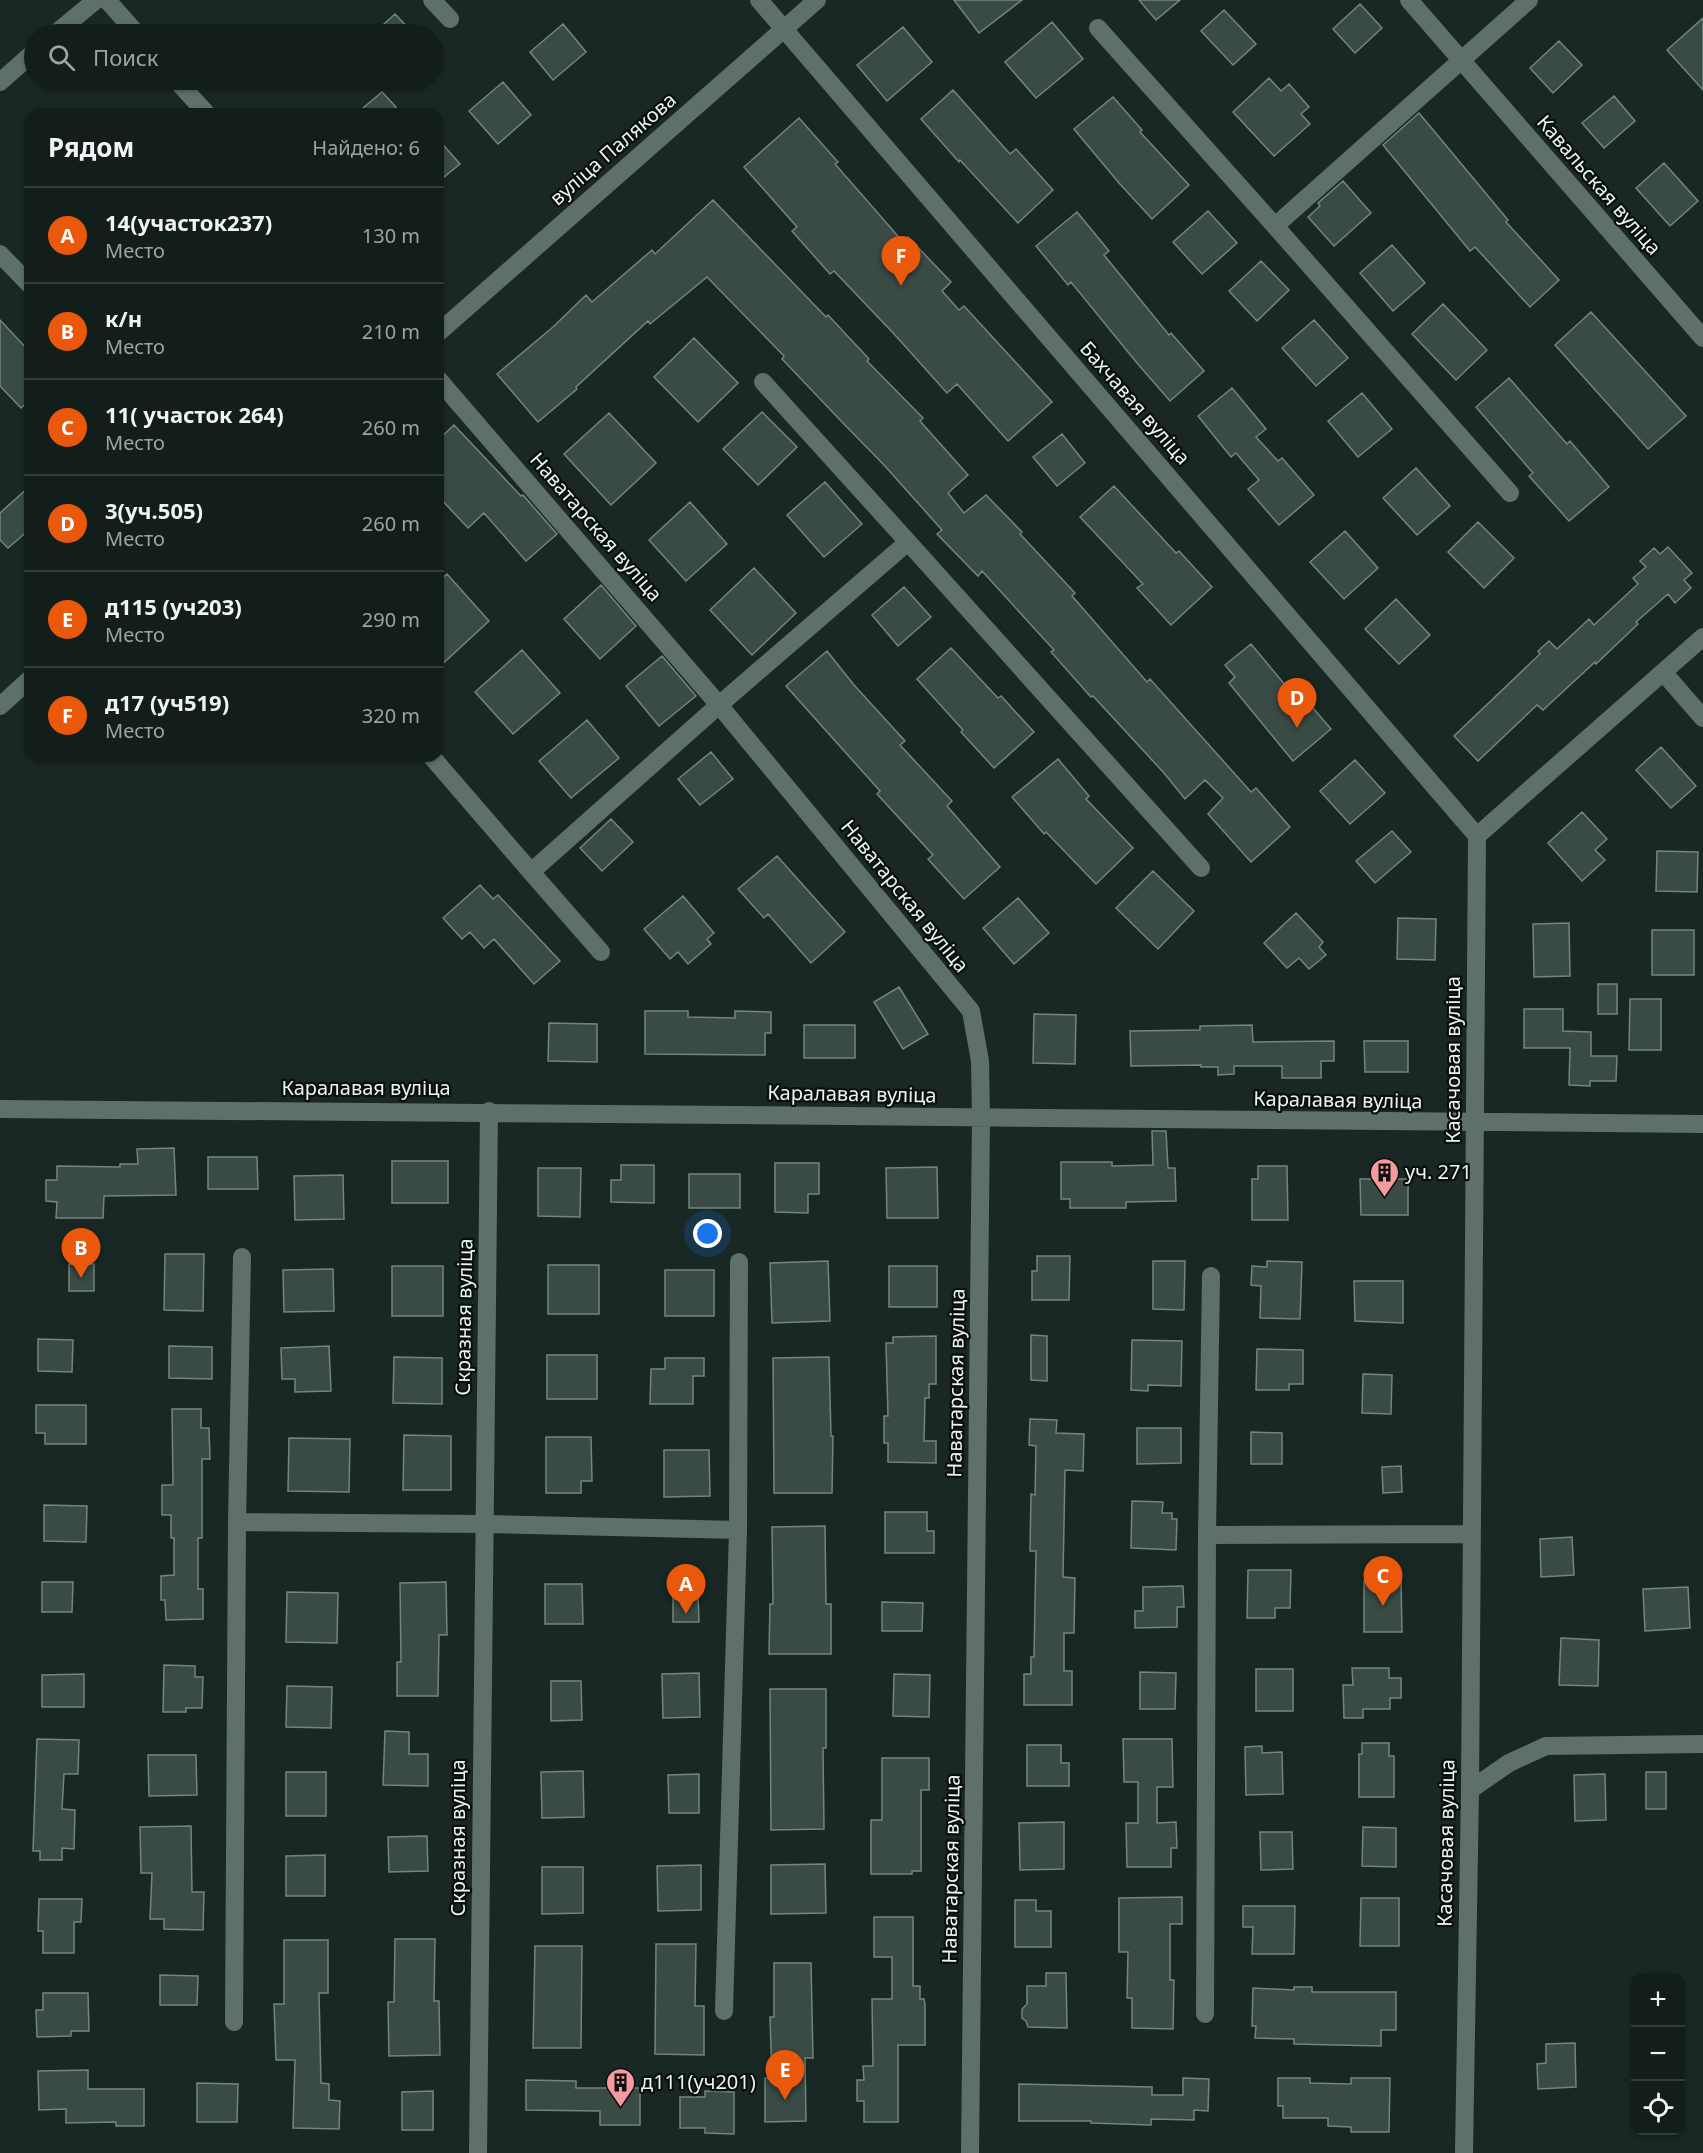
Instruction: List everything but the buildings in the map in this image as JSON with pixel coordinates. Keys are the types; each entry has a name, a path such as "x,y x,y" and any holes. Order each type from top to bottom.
{"street":[{"path":"67,24 96,0"},
{"path":"107,0 128,24"},
{"path":"432,0 450,19"},
{"name":"Бахчавая вуліца","path":"759,0 1477,836"},
{"name":"вуліца Палякова","path":"444,328 817,0"},
{"name":"Кавальская вуліца","path":"1409,0 1703,338"},
{"path":"1275,226 1529,0"},
{"path":"1098,28 1510,493"},
{"path":"0,82 24,61"},
{"path":"185,90 202,108"},
{"path":"0,254 24,279"},
{"path":"763,382 1201,868"},
{"name":"Наватарская вуліца","path":"444,386 719,705 971,1011 980,1061 981,1118 970,2153"},
{"path":"531,872 719,705 908,542"},
{"path":"1477,836 1703,637"},
{"path":"1663,672 1703,718"},
{"path":"0,706 24,685"},
{"path":"436,762 601,952"},
{"name":"Касачовая вуліца","path":"1464,2153 1470,1790 1477,836"},
{"name":"Каралавая вуліца","path":"0,1109 179,1108 1475,1124 1703,1124"},
{"name":"Скразная вуліца","path":"478,2153 489,1111"},
{"path":"234,2022 237,1522 242,1257"},
{"path":"724,2011 738,1530 739,1262"},
{"path":"1205,2014 1207,1534 1211,1276"},
{"path":"237,1522 484,1524 738,1530"},
{"path":"1207,1534 1472,1534"},
{"path":"1470,1790 1509,1764 1546,1746 1703,1744"}],"place":[{"name":"д17 (уч519)","path":"901,286"},
{"name":"3(уч.505)","path":"1297,728"},
{"name":"уч. 271","path":"1384,1198"},
{"name":"к/н","path":"81,1278"},
{"name":"11( участок 264)","path":"1383,1606"},
{"name":"14(участок237)","path":"686,1614"},
{"name":"д115 (уч203)","path":"785,2100"},
{"name":"д111(уч201)","path":"620,2108"}]}
